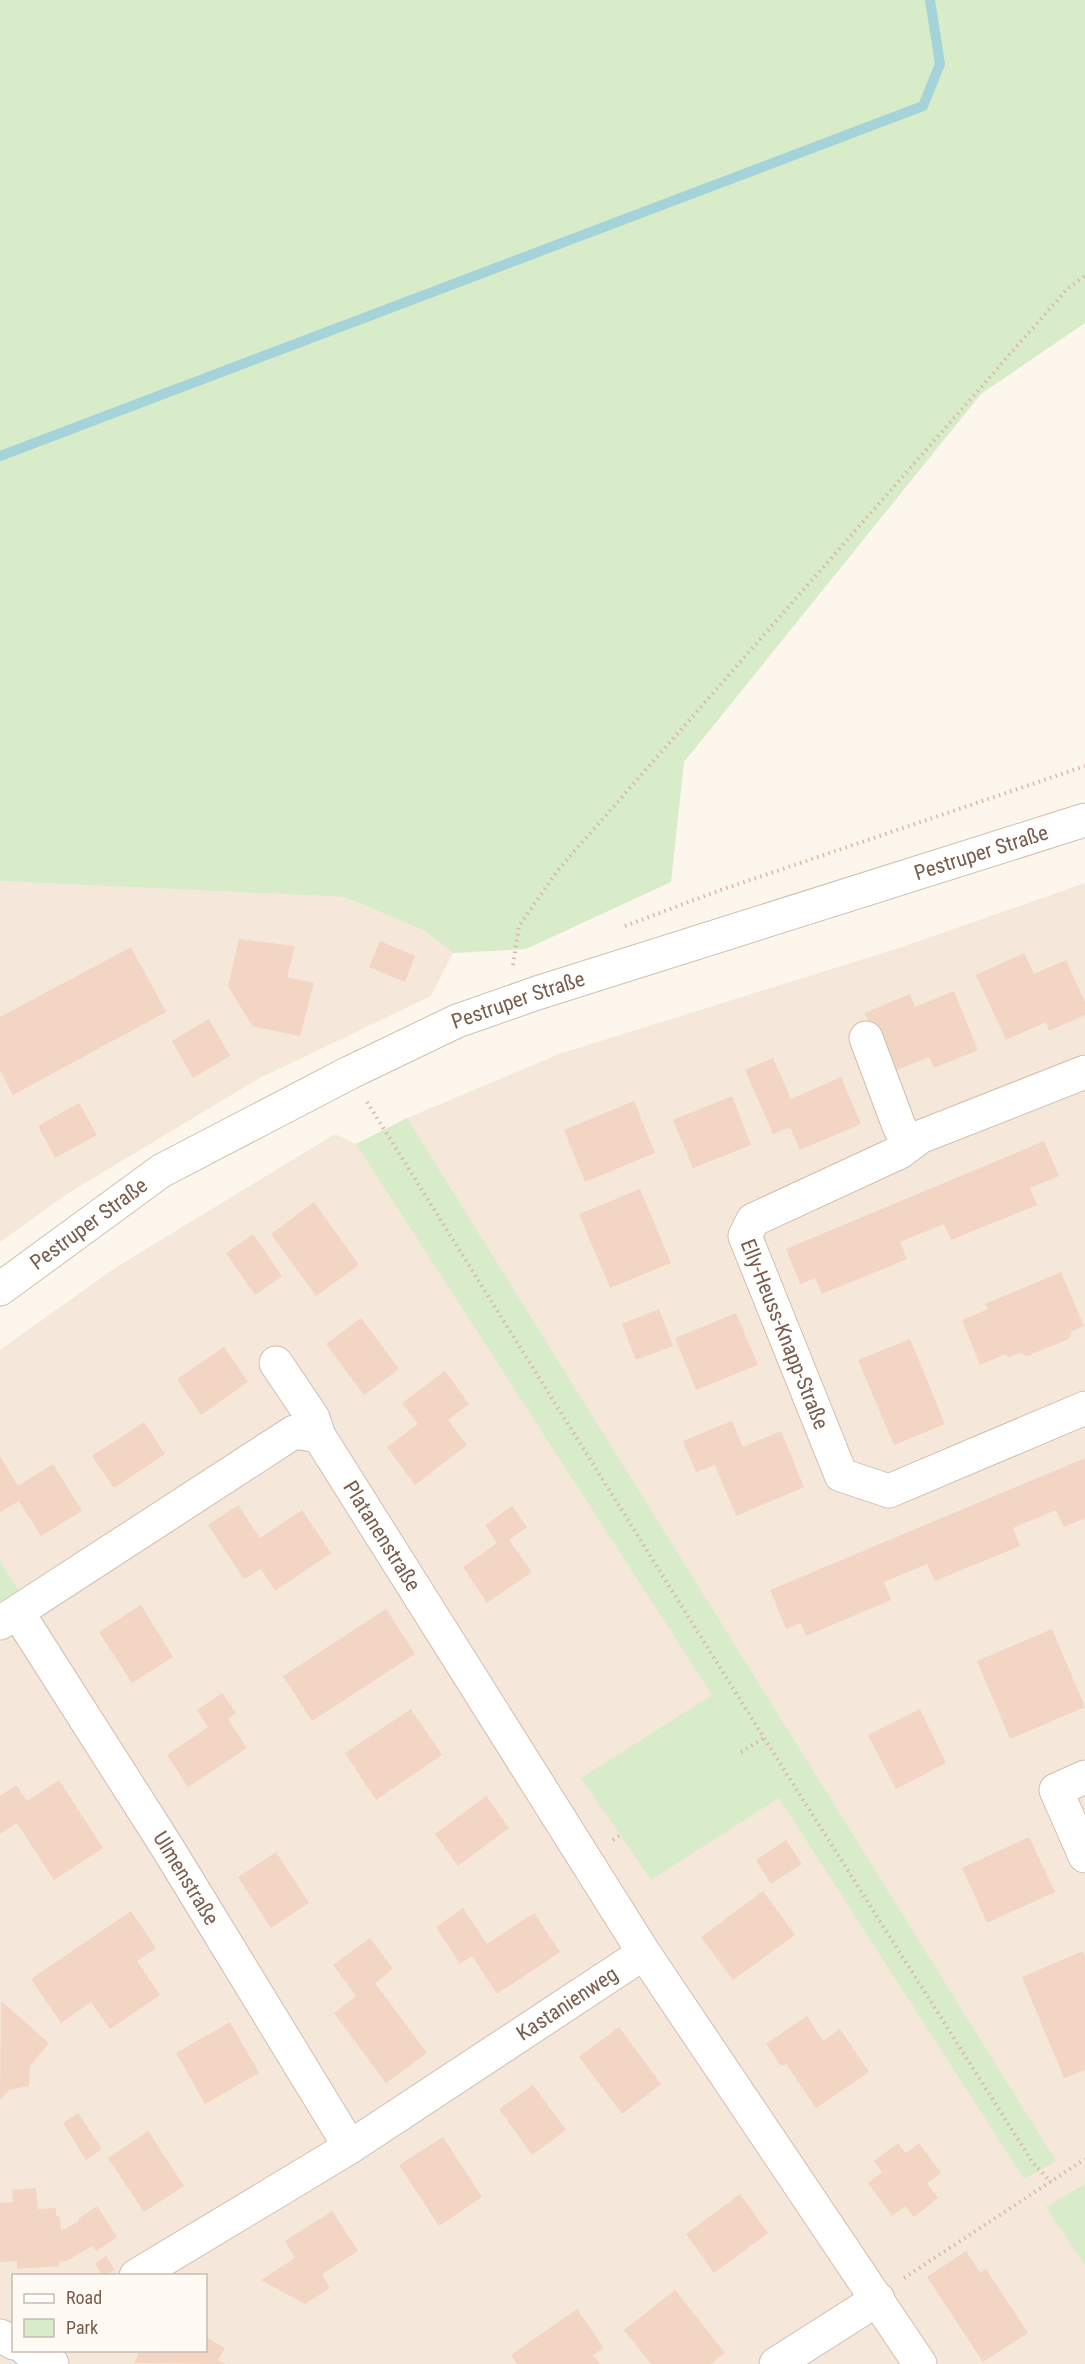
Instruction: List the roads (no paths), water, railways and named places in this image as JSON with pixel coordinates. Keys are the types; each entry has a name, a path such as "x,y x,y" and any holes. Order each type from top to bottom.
{"street":[{"name":"Pestruper Straße","path":"0,1289 161,1171 349,1073 456,1022 537,993 1085,820"},
{"path":"866,1038 898,1126 909,1145"},
{"name":"Elly-Heuss-Knapp-Straße","path":"1085,1072 920,1137 900,1152 753,1220 745,1236 841,1475 889,1491 1085,1408"},
{"name":"Platanenstraße","path":"276,1363 313,1418 319,1436 644,1953"},
{"path":"9,1618 294,1432 319,1436"},
{"name":"Ulmenstraße","path":"9,1618 167,1847 350,2147"},
{"path":"1085,1777 1056,1790 1085,1856"},
{"path":"644,1953 920,2364"},
{"name":"Kastanienweg","path":"139,2274 350,2147 644,1953"},
{"path":"776,2364 878,2299"},
{"path":"31,2352 53,2364"}],"waterway":[{"path":"0,456 923,106 940,64 930,0"}]}
